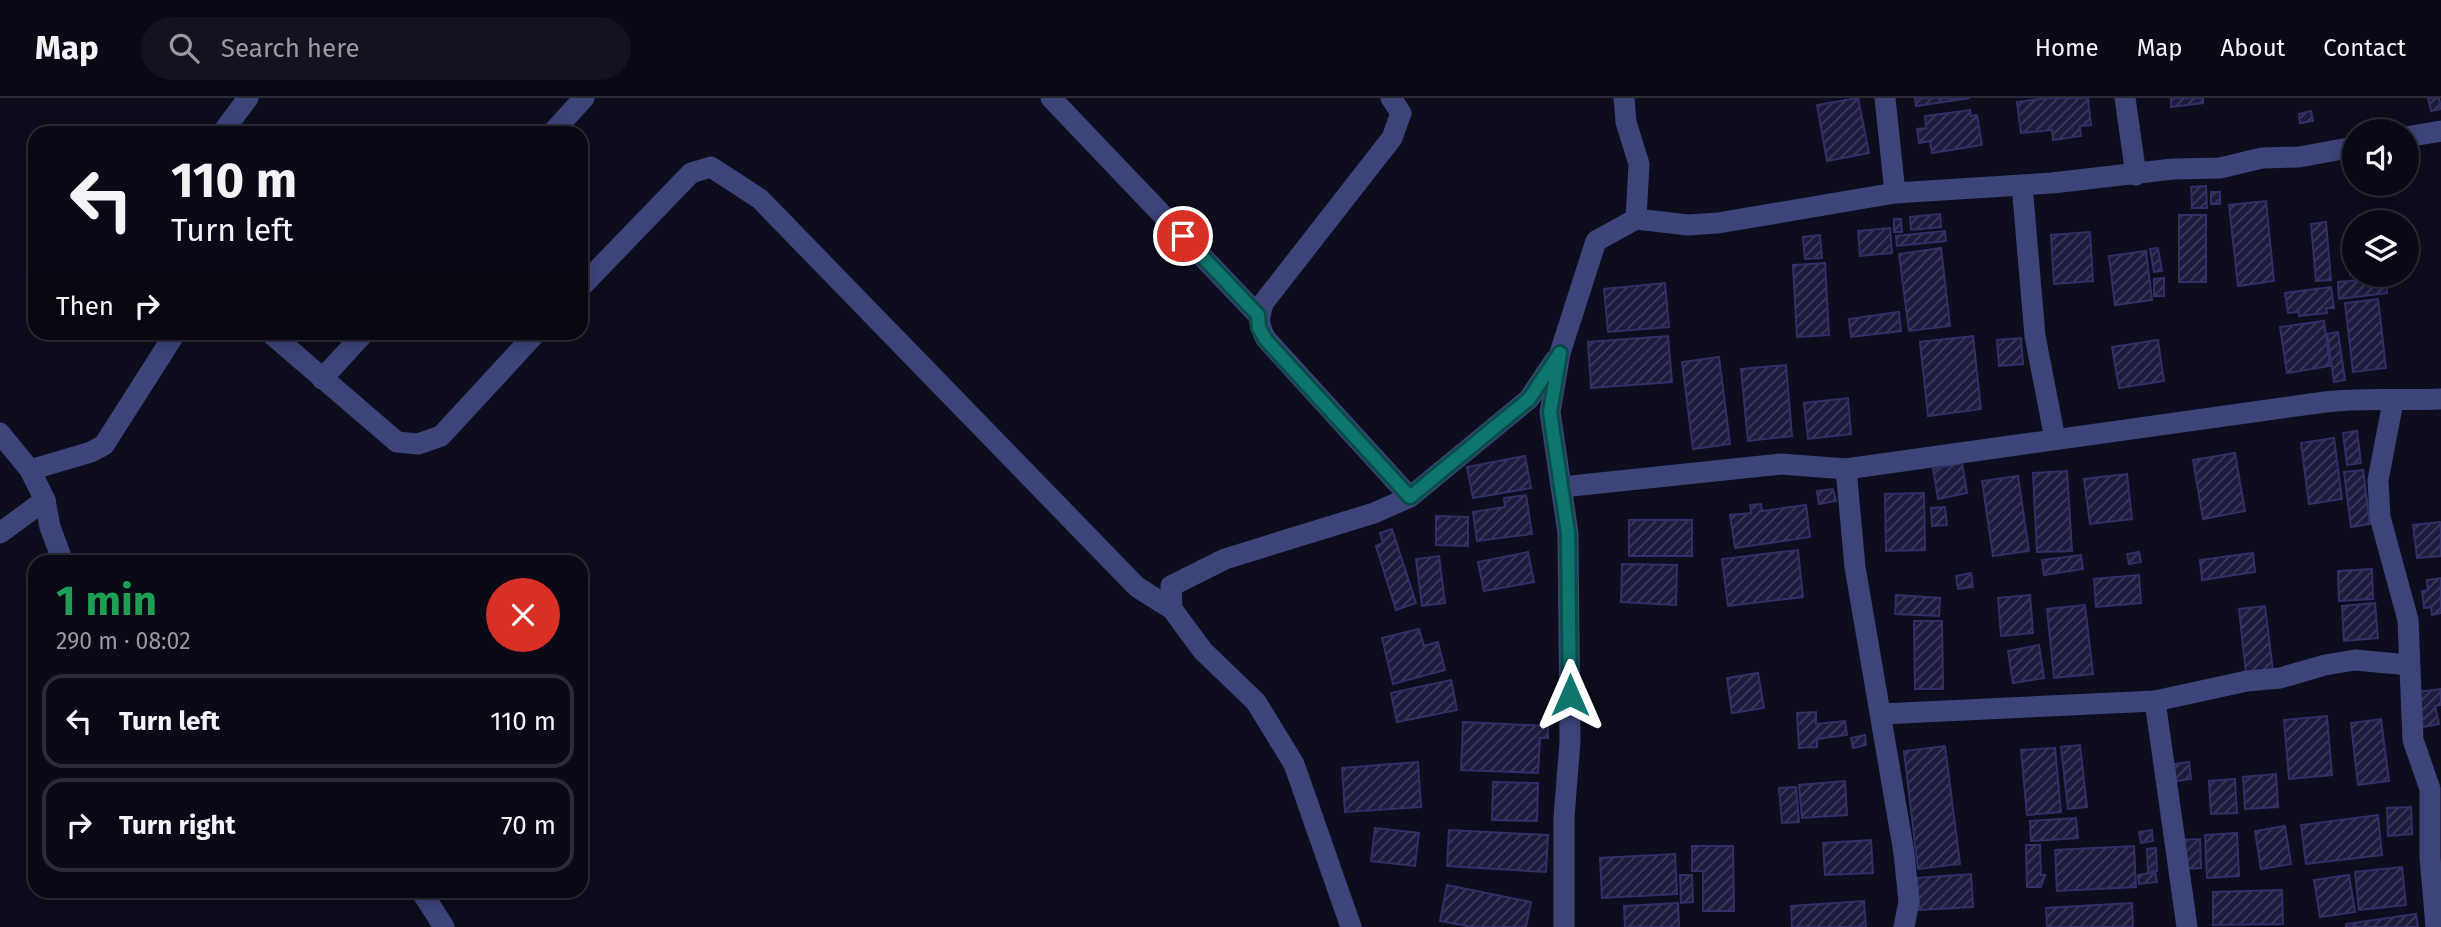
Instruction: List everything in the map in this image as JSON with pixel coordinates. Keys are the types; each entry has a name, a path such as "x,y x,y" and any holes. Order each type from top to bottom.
{"street":[{"path":"227,126 248,98"},
{"path":"558,126 584,98"},
{"path":"1051,98 1258,315"},
{"path":"1391,98 1401,113 1392,138 1264,302 1258,315 1259,328 1266,340 1410,497"},
{"path":"1624,98 1626,122 1639,164 1636,219"},
{"path":"1885,98 1895,193"},
{"path":"2125,98 2136,175"},
{"path":"2419,135 2441,131"},
{"path":"1564,927 1564,817 1570,743 1568,533 1550,412 1560,353 1596,241 1636,219 1688,225 1718,223 1895,193 2022,185 2173,169 2220,168 2262,158 2299,157 2342,149"},
{"path":"588,280 691,173 711,167 760,199 1137,587 1172,609 1203,651 1256,702 1294,764 1351,927"},
{"path":"2022,185 2035,336 2055,439"},
{"path":"30,470 91,452 104,445 171,340"},
{"path":"279,340 397,442 418,444 441,436 530,340"},
{"path":"322,379 358,340"},
{"path":"1172,609 1171,586 1225,559 1374,513 1410,497 1529,399 1560,353"},
{"path":"1562,487 1781,464 1846,469 2349,399 2370,397 2393,402 2441,399"},
{"path":"2393,402 2378,480 2381,517 2407,620 2413,740 2430,789 2430,857 2436,927"},
{"path":"0,433 30,470 45,500 50,527 61,555"},
{"path":"1846,469 1855,567 1881,714 1909,902 1904,927"},
{"path":"0,533 45,500"},
{"path":"1881,714 2155,701 2247,681 2280,678 2325,664 2355,660 2409,665"},
{"path":"2155,701 2187,927"},
{"path":"425,898 444,927"}],"building":[{"path":"1858,98 1869,153 1827,161 1817,105"},
{"path":"1915,98 1970,98 1916,106"},
{"path":"2048,98 2088,98 2091,125 2080,126 2081,136 2053,140 2052,130 2021,133 2017,102"},
{"path":"2171,98 2203,98 2203,103 2171,107"},
{"path":"2428,98 2439,98 2441,109 2431,111"},
{"path":"1970,110 1971,116 1977,115 1982,145 1932,153 1930,141 1919,143 1917,129 1926,128 1925,116"},
{"path":"2311,111 2313,121 2300,123 2299,114"},
{"path":"2206,186 2207,208 2192,208 2191,187"},
{"path":"2211,192 2220,192 2220,204 2211,204"},
{"path":"2266,201 2274,281 2238,286 2229,205"},
{"path":"1940,214 1941,227 1911,230 1910,217"},
{"path":"2179,215 2206,215 2206,282 2179,282"},
{"path":"1894,219 1901,219 1902,232 1894,232"},
{"path":"2326,222 2331,280 2316,281 2311,224"},
{"path":"1890,228 1892,253 1860,256 1858,231"},
{"path":"1945,231 1946,241 1897,246 1896,236"},
{"path":"2090,232 2093,281 2054,284 2051,235"},
{"path":"1820,235 1822,258 1805,259 1803,237"},
{"path":"1941,248 1950,326 1909,331 1899,254"},
{"path":"2158,248 2162,271 2154,272 2150,249"},
{"path":"2146,251 2152,300 2115,305 2109,256"},
{"path":"1825,263 1829,335 1797,337 1793,265"},
{"path":"2164,278 2164,296 2154,296 2154,279"},
{"path":"2338,282 2342,282 2342,287 2387,287 2387,293 2339,299"},
{"path":"1665,283 1669,327 1608,332 1604,289"},
{"path":"2331,287 2334,308 2326,308 2327,313 2299,316 2299,312 2288,313 2285,293"},
{"path":"2378,299 2386,368 2353,372 2345,303"},
{"path":"1899,312 1901,331 1851,337 1849,319"},
{"path":"2324,321 2330,366 2287,373 2280,327"},
{"path":"2338,332 2345,380 2334,382 2327,334"},
{"path":"1668,336 1672,382 1591,388 1588,342"},
{"path":"1973,336 1981,409 1928,416 1920,342"},
{"path":"2021,338 2023,364 1999,366 1997,340"},
{"path":"2158,340 2164,381 2119,388 2112,347"},
{"path":"1719,357 1730,444 1693,449 1682,362"},
{"path":"1786,365 1792,436 1748,441 1741,369"},
{"path":"1848,398 1851,434 1808,439 1804,403"},
{"path":"2357,431 2361,463 2347,465 2343,433"},
{"path":"2334,438 2342,499 2309,504 2301,443"},
{"path":"2235,453 2245,511 2203,519 2193,460"},
{"path":"1525,456 1531,488 1473,498 1467,467"},
{"path":"1962,463 1967,493 1938,499 1933,469"},
{"path":"2363,470 2370,524 2351,527 2344,472"},
{"path":"2067,471 2072,551 2037,552 2033,473"},
{"path":"2127,474 2132,519 2090,524 2084,479"},
{"path":"2018,476 2029,551 1993,556 1982,481"},
{"path":"1833,489 1836,501 1819,504 1817,491"},
{"path":"1924,493 1925,550 1886,551 1885,494"},
{"path":"1526,495 1532,534 1477,541 1473,512 1505,507 1504,498"},
{"path":"1761,504 1762,511 1806,505 1810,537 1735,548 1730,515 1751,513 1750,505"},
{"path":"1945,507 1947,525 1932,526 1931,508"},
{"path":"1436,516 1468,517 1468,546 1436,545"},
{"path":"1629,520 1692,520 1692,556 1629,556"},
{"path":"2441,522 2441,556 2417,558 2413,525"},
{"path":"1392,529 1416,603 1396,610 1376,546 1383,543 1380,533"},
{"path":"1798,550 1803,597 1728,606 1722,559"},
{"path":"1528,552 1534,582 1484,591 1478,562"},
{"path":"2139,552 2141,562 2129,564 2127,554"},
{"path":"2253,553 2255,572 2202,580 2200,560"},
{"path":"2081,555 2083,569 2044,575 2042,560"},
{"path":"1439,556 1445,603 1422,606 1416,559"},
{"path":"1622,564 1677,565 1676,605 1621,602"},
{"path":"2372,569 2373,599 2339,601 2338,571"},
{"path":"1971,573 1973,587 1958,589 1956,576"},
{"path":"2139,575 2141,603 2096,607 2094,579"},
{"path":"2441,578 2441,613 2432,615 2431,607 2424,608 2422,591 2428,590 2427,580"},
{"path":"1896,595 1940,598 1939,616 1895,614"},
{"path":"2030,595 2033,633 2001,636 1998,598"},
{"path":"2375,603 2378,638 2344,641 2342,606"},
{"path":"2085,605 2093,674 2054,678 2047,609"},
{"path":"2265,606 2273,671 2246,674 2239,609"},
{"path":"1914,621 1942,621 1943,689 1915,689"},
{"path":"1419,629 1424,646 1438,642 1445,670 1393,684 1382,638"},
{"path":"2039,645 2044,678 2013,683 2008,651"},
{"path":"1758,673 1764,708 1732,713 1727,678"},
{"path":"1451,680 1457,710 1397,722 1391,693"},
{"path":"2441,689 2441,705 2435,706 2439,724 2423,727 2417,692"},
{"path":"1816,712 1816,724 1845,721 1847,735 1817,739 1817,747 1799,748 1797,713"},
{"path":"2327,716 2332,775 2289,779 2284,720"},
{"path":"2381,719 2389,781 2358,785 2351,723"},
{"path":"1463,722 1548,726 1548,738 1540,738 1538,773 1461,770"},
{"path":"1865,735 1866,745 1853,748 1851,738"},
{"path":"2080,745 2087,807 2068,809 2061,747"},
{"path":"1945,746 1960,864 1918,869 1904,751"},
{"path":"2055,748 2061,812 2027,815 2021,750"},
{"path":"1418,762 1421,807 1345,812 1342,768"},
{"path":"2189,762 2191,779 2176,781 2174,764"},
{"path":"2276,774 2278,807 2245,809 2243,777"},
{"path":"2235,779 2237,813 2211,814 2209,781"},
{"path":"1845,781 1847,815 1802,818 1799,785"},
{"path":"1493,782 1538,783 1537,821 1492,820"},
{"path":"1796,787 1799,822 1782,823 1779,788"},
{"path":"2411,807 2412,834 2388,836 2387,808"},
{"path":"2378,815 2382,855 2306,864 2301,825"},
{"path":"2076,818 2078,838 2031,841 2030,821"},
{"path":"2285,826 2291,864 2261,869 2255,831"},
{"path":"1375,828 1419,833 1415,866 1371,861"},
{"path":"1449,830 1548,835 1546,872 1447,866"},
{"path":"2152,830 2153,841 2141,843 2139,832"},
{"path":"2237,833 2239,876 2207,878 2205,835"},
{"path":"2200,839 2201,868 2182,869 2181,840"},
{"path":"1871,840 1873,873 1825,875 1823,843"},
{"path":"2026,845 2040,845 2041,875 2045,875 2041,887 2027,887"},
{"path":"1692,846 1733,846 1734,911 1703,911 1703,871 1692,871"},
{"path":"2134,846 2136,887 2057,891 2055,850"},
{"path":"2156,848 2157,871 2148,872 2147,849"},
{"path":"1675,854 1677,894 1602,898 1600,858"},
{"path":"2402,867 2406,905 2359,910 2355,872"},
{"path":"2155,872 2157,882 2139,884 2138,875"},
{"path":"1971,874 1973,907 1919,910 1917,878"},
{"path":"1680,875 1692,875 1693,902 1681,903"},
{"path":"2349,875 2355,912 2320,917 2314,880"},
{"path":"1447,885 1531,902 1526,927 1473,927 1440,921"},
{"path":"2282,890 2283,924 2213,925 2213,892"},
{"path":"1864,901 1866,927 1792,927 1791,906"},
{"path":"1678,903 1679,927 1625,927 1624,906"},
{"path":"2132,903 2133,927 2047,927 2046,908"},
{"path":"2416,914 2418,927 2346,927 2346,924"}],"route":[{"path":"1183,236 1258,315 1259,328 1266,340 1410,497 1529,399 1560,353 1550,412 1568,533 1570,695"}]}
